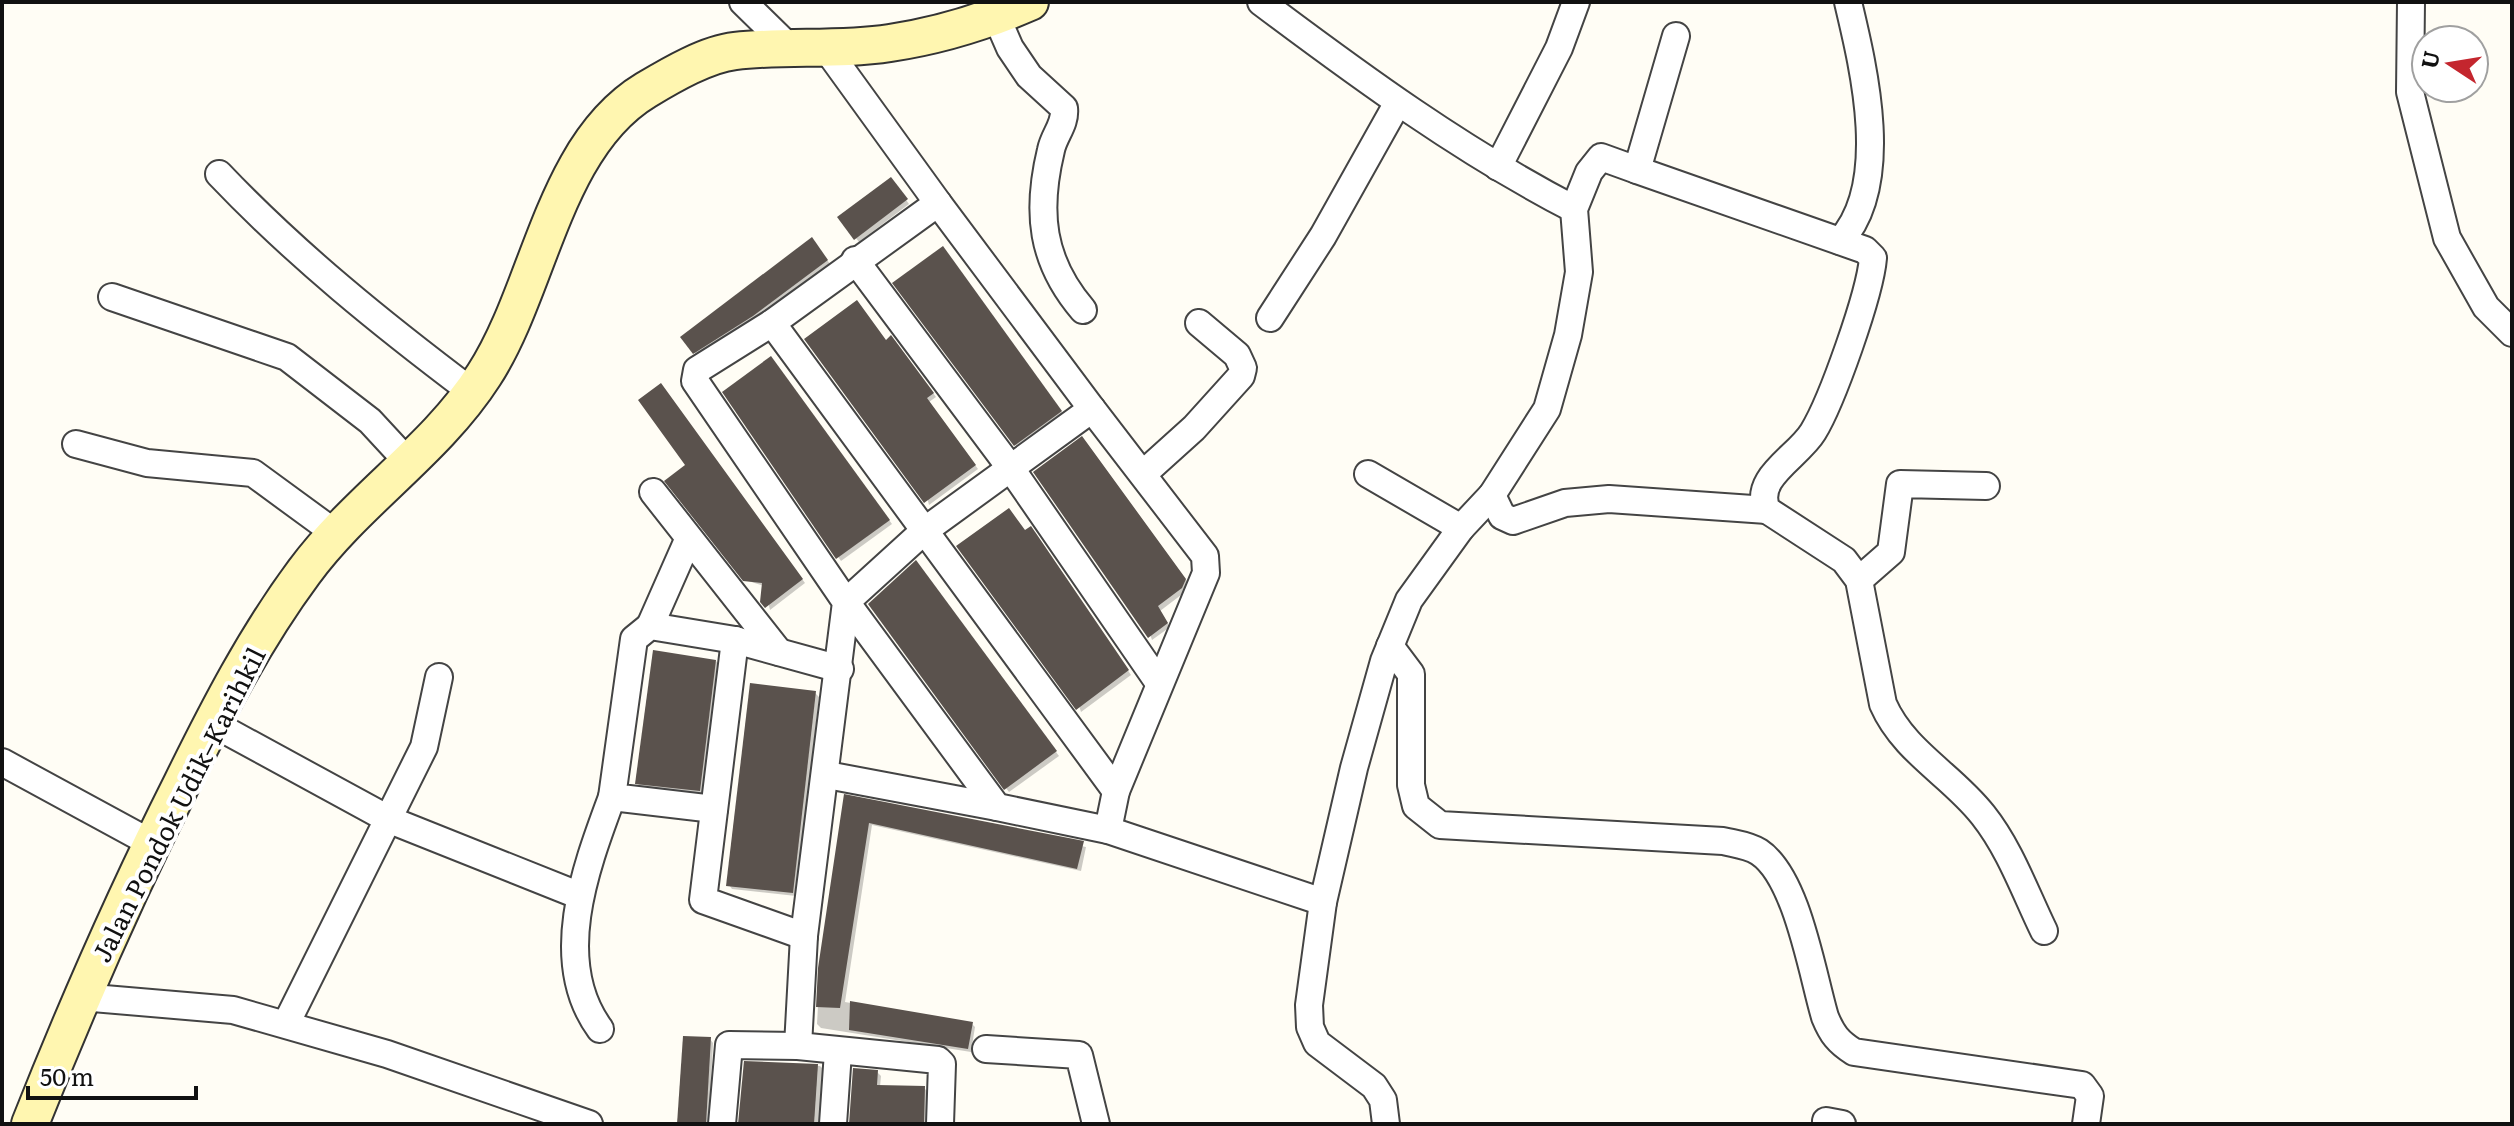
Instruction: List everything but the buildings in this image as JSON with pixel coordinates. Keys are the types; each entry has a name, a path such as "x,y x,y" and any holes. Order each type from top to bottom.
{"street":[{"path":"743,2 808,48 938,203 1205,556 1200,592 1116,791 1108,830"},
{"name":"Jalan Pondok Udik–Karihkil","path":"30,1124 81,997 151,843 237,672 303,573 335,533 454,418 486,372 521,301 570,176 602,131 642,92 732,51 890,43 996,16 1030,2"},
{"path":"1261,2 1397,104 1498,167 1574,209"},
{"path":"1498,167 1559,48 1576,2"},
{"path":"1840,241 1855,224 1862,209 1869,119 1865,69 1848,2"},
{"path":"2411,2 2410,92 2447,238 2486,307 2512,333"},
{"path":"996,16 1010,48 1029,76 1064,108 1065,118 1052,146 1046,176 1044,205 1047,243 1055,273 1083,310"},
{"path":"1637,170 1676,36"},
{"path":"1270,318 1323,236 1397,104"},
{"path":"1386,1124 1383,1100 1374,1086 1317,1043 1310,1027 1309,1005 1323,902 1354,768 1390,646 1409,600 1461,528 1492,495 1547,409 1568,335 1579,272 1574,209 1589,172 1601,157 1865,250 1873,258 1830,396 1812,434 1765,486 1762,499 1767,510"},
{"path":"219,174 276,231 403,340 472,392"},
{"path":"938,203 855,260 772,323 697,370 695,381 846,602 997,807"},
{"path":"855,260 1012,470 1159,683"},
{"path":"112,297 287,357 370,421 407,461"},
{"path":"772,323 1116,791"},
{"path":"1143,474 1194,428 1241,376 1243,368 1237,355 1199,323"},
{"path":"798,1046 804,936 827,775 846,602 924,531 1092,409"},
{"path":"76,444 147,463 253,473 335,533"},
{"path":"1368,474 1461,528"},
{"path":"1859,580 1891,552 1900,484 1986,486"},
{"path":"653,492 779,652"},
{"path":"1492,495 1502,516 1513,521 1565,503 1609,499 1767,510 1844,560 1859,580 1883,704 1891,722 1911,747 1981,812 2000,840 2044,931"},
{"path":"600,1029 590,1014 580,983 578,895 612,797 634,639 650,626 688,540"},
{"path":"650,626 735,640 840,669"},
{"path":"735,640 703,900 804,936"},
{"path":"1390,646 1411,674 1411,785 1416,806 1440,825 1723,841 1749,847 1771,863 1786,883 1833,1037 1854,1052 2082,1085 2090,1096 2086,1124"},
{"path":"286,1024 424,747 439,677"},
{"path":"212,723 390,820 578,895"},
{"path":"2,762 151,843"},
{"path":"827,775 1108,830 1323,902"},
{"path":"612,797 714,809"},
{"path":"81,997 233,1010 430,1068 589,1124"},
{"path":"722,1124 729,1045 798,1046 938,1060 942,1064 940,1124"},
{"path":"986,1049 1079,1055 1096,1124"},
{"path":"833,1124 838,1052"}]}
